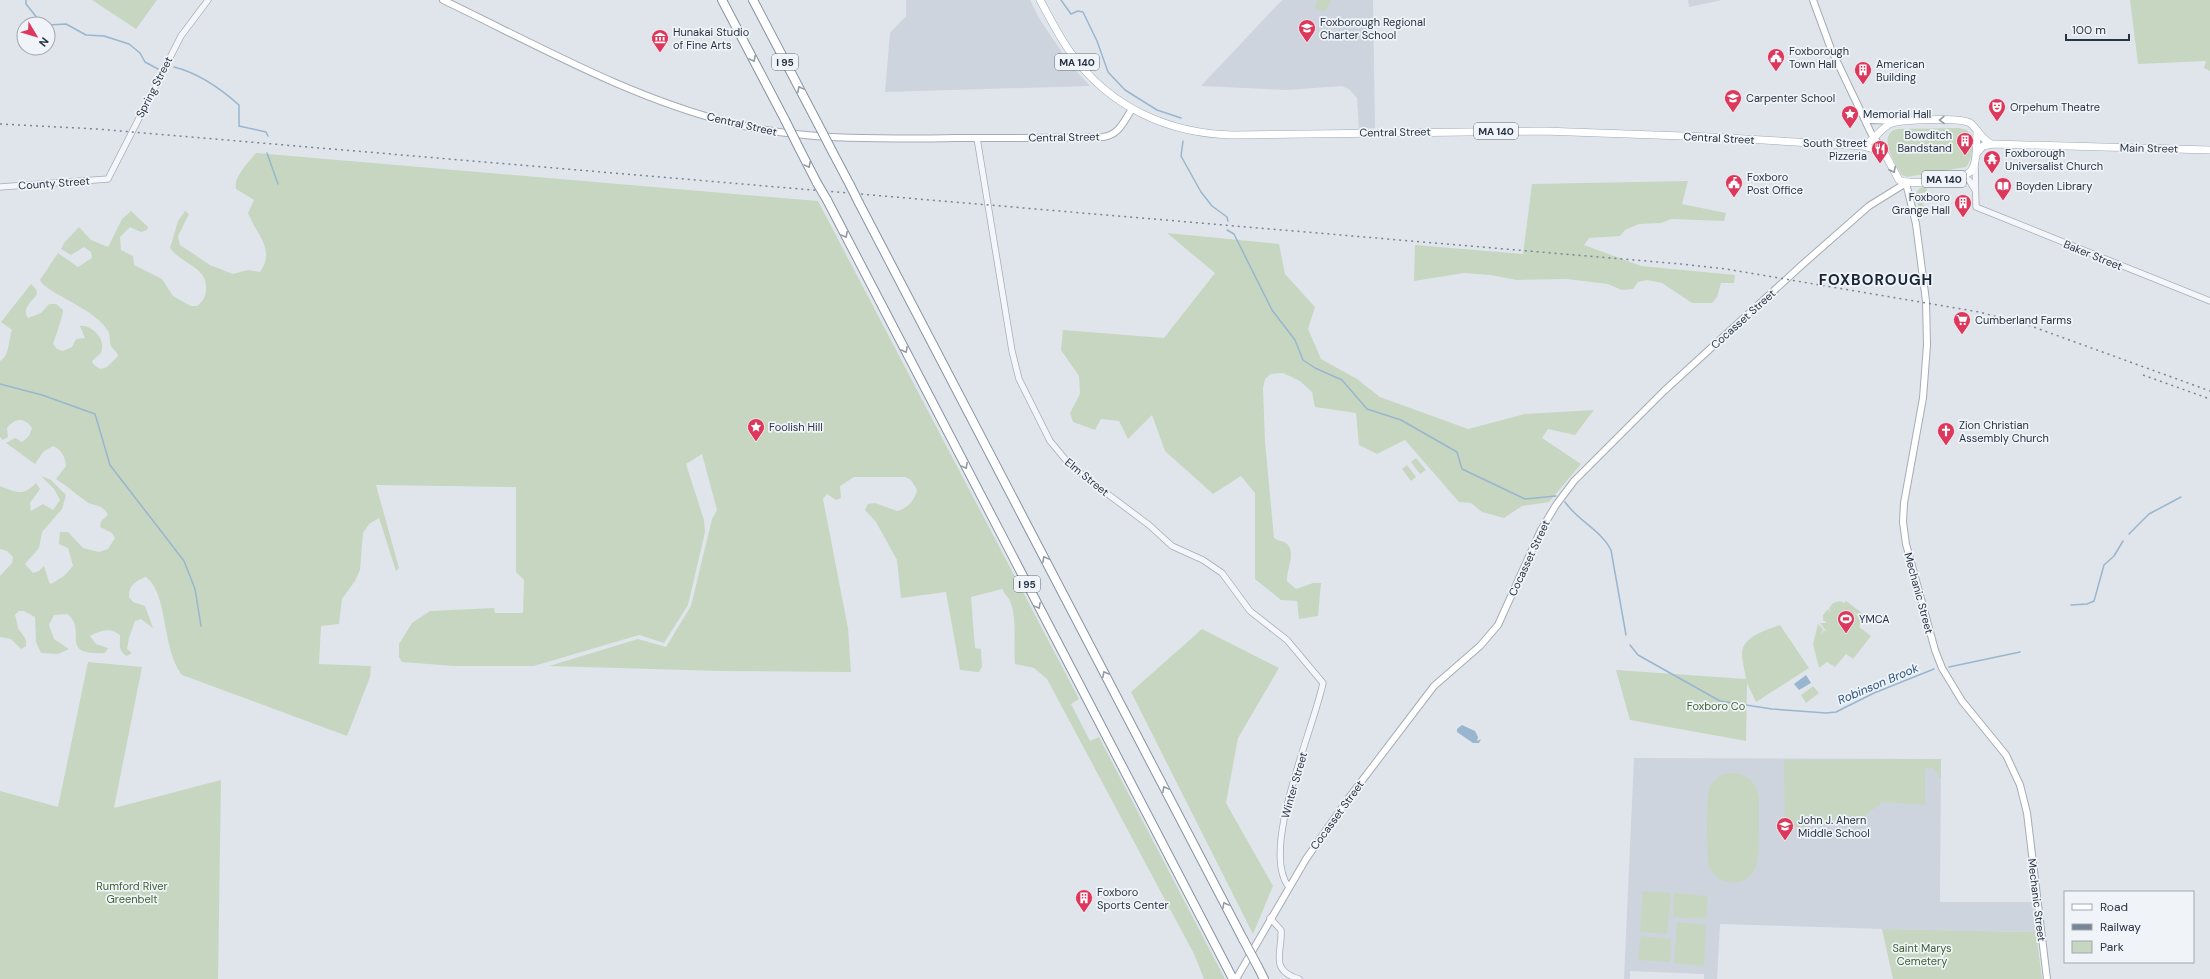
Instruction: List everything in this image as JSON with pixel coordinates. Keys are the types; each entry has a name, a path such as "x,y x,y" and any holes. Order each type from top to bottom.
{"highway":[{"name":"I 95","path":"722,0 1233,979"},
{"name":"I 95","path":"753,0 1264,979"}],"main road":[{"name":"Central Street","path":"443,0 606,79 668,104 726,122 783,133 837,139 1107,136 1119,129 1132,109 1173,127 1217,134 1543,131 1711,137 1863,146 1884,152"},
{"name":"MA 140","path":"1040,0 1065,45 1080,66 1107,92 1132,109"},
{"path":"1813,0 1829,45 1875,139 1884,152"},
{"path":"1863,113 1871,120 1962,120 1970,124 1983,139 1993,144"},
{"path":"1863,146 1875,139 1886,125 1898,121"},
{"path":"1975,159 1977,132"},
{"name":"MA 140","path":"1959,177 1970,172 1980,148 1993,144"},
{"name":"Main Street","path":"1993,144 2210,150"},
{"name":"MA 140","path":"1884,152 1896,177 1906,183"},
{"name":"Cocasset Street","path":"1236,979 1270,918 1318,840 1428,693 1492,633 1503,616 1545,522 1562,496 1580,474 1664,391 1877,200 1906,183 1959,177"},
{"name":"Mechanic Street","path":"1906,183 1918,237 1926,302 1927,345 1923,398 1904,503 1903,522 1906,544 1935,650 1942,668 1962,701 2006,755 2020,785 2027,817 2047,979"}],"street":[{"name":"Spring Street","path":"108,179 181,36 208,0"},
{"name":"Elm Street","path":"977,138 1012,351 1019,379 1050,441 1058,452 1076,470 1149,525 1172,546 1202,560 1222,573 1250,611 1287,640 1323,683"},
{"path":"1975,159 1976,192"},
{"path":"1959,177 1971,182 1976,192"},
{"name":"County Street","path":"0,187 108,179"},
{"name":"Baker Street","path":"1976,192 1976,207 2210,301"},
{"name":"Winter Street","path":"1289,887 1280,874 1280,835 1323,683"},
{"path":"1270,918 1280,930 1278,955 1279,963 1286,973 1299,979"}],"shaded area":[{"path":"906,0 1030,0 1039,18 1069,63 1090,86 885,92 890,33 906,16"},
{"name":"Foxborough Regional Charter School","path":"1282,0 1373,0 1375,128 1359,129 1357,98 1350,90 1342,86 1287,90 1201,86"},
{"path":"1688,0 1722,0 1689,7"},
{"name":"John J. Ahern Middle School","path":"1634,758 1941,759 1940,902 2033,902 2036,932 1720,924 1717,979 1704,979 1704,974 1630,971 1630,979 1624,979"}],"green space":[{"path":"92,0 157,0 136,29"},
{"path":"1317,0 1331,1 1326,10 1321,11 1315,8"},
{"path":"2130,0 2210,0 2210,71 2204,68 2206,61 2138,64"},
{"path":"1959,128 1967,130 1971,138 1972,154 1966,167 1907,177 1902,175 1889,150 1888,137 1891,132 1896,129"},
{"path":"256,153 818,201 1079,699 1071,704 1090,741 1099,737 1225,979 1204,979 1194,954 1047,679 1034,668 1015,664 1015,631 1012,606 1002,589 971,597 975,648 981,649 982,667 979,672 960,670 946,592 901,598 897,560 876,522 865,510 868,504 875,503 897,511 910,504 917,490 911,480 905,477 854,477 840,486 841,498 836,500 827,494 823,499 848,628 851,672 721,671 549,666 638,639 666,647 691,606 712,519 717,510 702,454 686,464 704,520 705,532 688,605 664,643 639,635 534,666 454,666 402,662 399,657 399,644 412,623 430,611 494,608 495,613 523,613 524,580 516,572 516,487 376,485 399,568 396,571 379,518 369,524 363,533 360,570 355,581 342,599 339,624 321,626 319,664 371,666 370,677 347,736 182,675 175,664 171,651 158,596 153,585 146,577 133,584 129,597 133,602 145,606 153,628 141,619 135,621 127,649 132,653 127,656 121,650 120,635 117,632 109,630 98,632 90,636 96,644 108,648 105,653 90,653 81,650 77,646 73,620 67,614 54,615 49,625 54,639 69,649 58,654 41,653 36,642 35,617 24,611 19,611 15,615 18,628 26,639 26,646 21,649 11,639 0,637 0,576 12,563 13,557 7,551 0,549 0,486 23,492 36,483 40,489 30,503 31,511 43,504 53,510 60,500 54,489 41,476 51,480 66,495 62,509 42,532 39,548 25,564 33,573 39,571 44,566 51,584 64,576 73,566 68,548 59,544 60,532 68,532 83,548 99,552 108,549 115,538 112,533 100,527 101,521 108,515 103,508 89,503 56,479 66,466 64,457 58,449 53,446 43,452 35,464 6,443 15,438 22,442 29,436 32,428 26,422 20,420 13,422 7,428 8,437 3,440 0,437 0,361 6,355 12,330 1,322 31,284 36,289 37,294 26,308 28,318 41,313 49,304 56,304 63,310 53,344 57,349 63,351 72,347 76,339 85,338 80,326 86,326 100,337 102,343 101,353 92,361 93,364 100,369 107,367 118,356 111,346 108,331 102,323 93,315 51,290 40,280 58,253 78,267 92,258 91,252 84,247 71,255 61,249 64,243 79,227 91,240 108,247 122,219 131,211 148,227 147,230 141,232 130,227 120,237 121,250 133,256 134,265 162,279 173,296 191,306 197,306 204,299 206,292 203,276 170,248 178,221 185,211 189,214 178,236 180,245 210,265 233,274 248,270 260,272 266,256 263,242 248,213 254,200 236,189 239,175"},
{"path":"1688,181 1682,204 1726,213 1724,221 1671,219 1661,223 1639,224 1625,230 1620,236 1589,238 1584,245 1641,266 1735,275 1734,283 1721,283 1717,297 1712,303 1692,303 1662,283 1647,280 1638,282 1633,289 1622,290 1608,284 1567,279 1517,280 1490,275 1464,273 1414,281 1415,245 1523,254 1532,184"},
{"path":"1926,186 1927,192 1922,193 1925,215 1920,217 1916,193 1920,188"},
{"path":"1167,233 1279,244 1285,274 1315,307 1308,329 1321,359 1357,379 1380,397 1468,429 1525,414 1594,410 1575,435 1548,429 1542,438 1581,464 1549,502 1522,506 1504,518 1482,512 1471,503 1459,502 1405,440 1377,454 1359,445 1356,413 1315,407 1312,392 1300,381 1283,373 1271,374 1265,379 1263,388 1265,441 1274,538 1286,543 1291,551 1287,581 1296,589 1313,583 1321,583 1318,616 1299,619 1297,601 1281,600 1255,579 1255,493 1241,476 1213,494 1165,451 1152,415 1128,439 1119,421 1101,419 1095,430 1073,422 1070,413 1080,394 1079,376 1061,350 1063,330 1164,338 1215,273"},
{"path":"1416,458 1426,470 1420,474 1411,462"},
{"path":"1407,465 1416,477 1411,481 1402,469"},
{"name":"YMCA","path":"1840,601 1844,603 1846,601 1870,619 1865,620 1852,610 1862,620 1859,627 1871,636 1853,659 1846,654 1835,667 1827,662 1819,668 1813,644 1818,624 1823,629 1821,635 1824,630 1827,632 1820,623 1827,623 1823,620 1823,615 1828,609 1831,612 1829,608 1833,603"},
{"name":"Foxboro Co","path":"1780,625 1809,668 1756,702 1747,683 1746,741 1630,720 1616,670 1746,679 1742,654 1746,643 1756,635"},
{"path":"1202,629 1279,668 1238,738 1226,803 1273,886 1253,934 1131,692"},
{"name":"Rumford River Greenbelt","path":"88,662 142,667 114,808 221,780 218,979 0,979 0,791 58,807"},
{"path":"1813,686 1819,693 1806,703 1801,695"},
{"path":"1941,759 1941,779 1933,768 1925,769 1925,805 1883,802 1860,819 1811,820 1807,827 1785,827 1784,760"},
{"path":"1729,773 1740,774 1749,779 1758,791 1759,797 1758,858 1756,865 1748,878 1741,881 1732,882 1725,881 1714,874 1710,869 1707,841 1707,815 1710,787 1718,777"},
{"path":"1643,891 1671,893 1667,934 1640,932"},
{"path":"1674,893 1708,896 1706,919 1673,917"},
{"path":"1677,922 1706,925 1704,966 1674,963"},
{"name":"Saint Marys Cemetery","path":"1882,929 2036,932 2042,979 1893,979"},
{"path":"1641,936 1671,939 1670,962 1638,960"}],"water":[{"path":"1806,675 1811,683 1799,690 1794,684"},
{"path":"1462,725 1475,731 1478,737 1477,741 1481,739 1479,743 1473,743 1457,732 1457,729"}],"waterway":[{"path":"26,0 26,4 36,16"},
{"name":"Robinson Brook","path":"1061,0 1071,14 1078,11 1083,12 1097,41 1108,72 1125,90 1157,110 1181,118"},
{"path":"56,25 66,24 86,35 104,36 129,44 140,53 145,62 158,69"},
{"path":"174,67 200,77 239,105 239,126 266,132 268,136"},
{"name":"Robinson Brook","path":"1183,141 1181,156 1201,192 1212,206 1227,217 1228,221"},
{"path":"267,153 278,184"},
{"name":"Robinson Brook","path":"1227,230 1234,234 1272,310 1295,340 1303,360 1315,368 1342,380 1367,409 1401,420 1457,452 1462,469 1525,499 1556,496"},
{"path":"0,384 42,395 95,414 110,465 184,561 195,589 201,626"},
{"name":"Robinson Brook","path":"2129,534 2149,514 2181,497"},
{"name":"Robinson Brook","path":"1565,502 1576,515 1602,537 1611,550 1626,635"},
{"name":"Robinson Brook","path":"2071,605 2087,604 2094,601 2104,565 2114,556 2123,541"},
{"name":"Robinson Brook","path":"1630,645 1638,655 1720,701 1772,709 1826,713 1836,712 1874,693 1934,669"},
{"name":"Robinson Brook","path":"1949,667 2020,652"}],"railway":[{"path":"0,124 97,129 1726,269 1979,312 2028,325 2210,391"},
{"path":"2143,375 2210,399"}],"place":[{"name":"Foxborough Regional Charter School","path":"1307,43"},
{"name":"Hunakai Studio of Fine Arts","path":"660,53"},
{"name":"Foxborough Town Hall","path":"1776,72"},
{"name":"American Building","path":"1863,85"},
{"name":"Carpenter School","path":"1733,113"},
{"name":"Orpehum Theatre","path":"1997,122"},
{"name":"Memorial Hall","path":"1850,129"},
{"name":"Bowditch Bandstand","path":"1965,156"},
{"name":"South Street Pizzeria","path":"1880,164"},
{"name":"Foxborough Universalist Church","path":"1992,174"},
{"name":"Foxboro Post Office","path":"1734,198"},
{"name":"Boyden Library","path":"2003,201"},
{"name":"Foxboro Grange Hall","path":"1963,218"},
{"name":"Cumberland Farms","path":"1962,335"},
{"name":"Foolish Hill","path":"756,442"},
{"name":"Zion Christian Assembly Church","path":"1946,446"},
{"name":"YMCA","path":"1846,634"},
{"name":"John J. Ahern Middle School","path":"1785,841"},
{"name":"Foxboro Sports Center","path":"1084,913"}],"district":[{"name":"FOXBOROUGH","path":"1876,280"}]}
